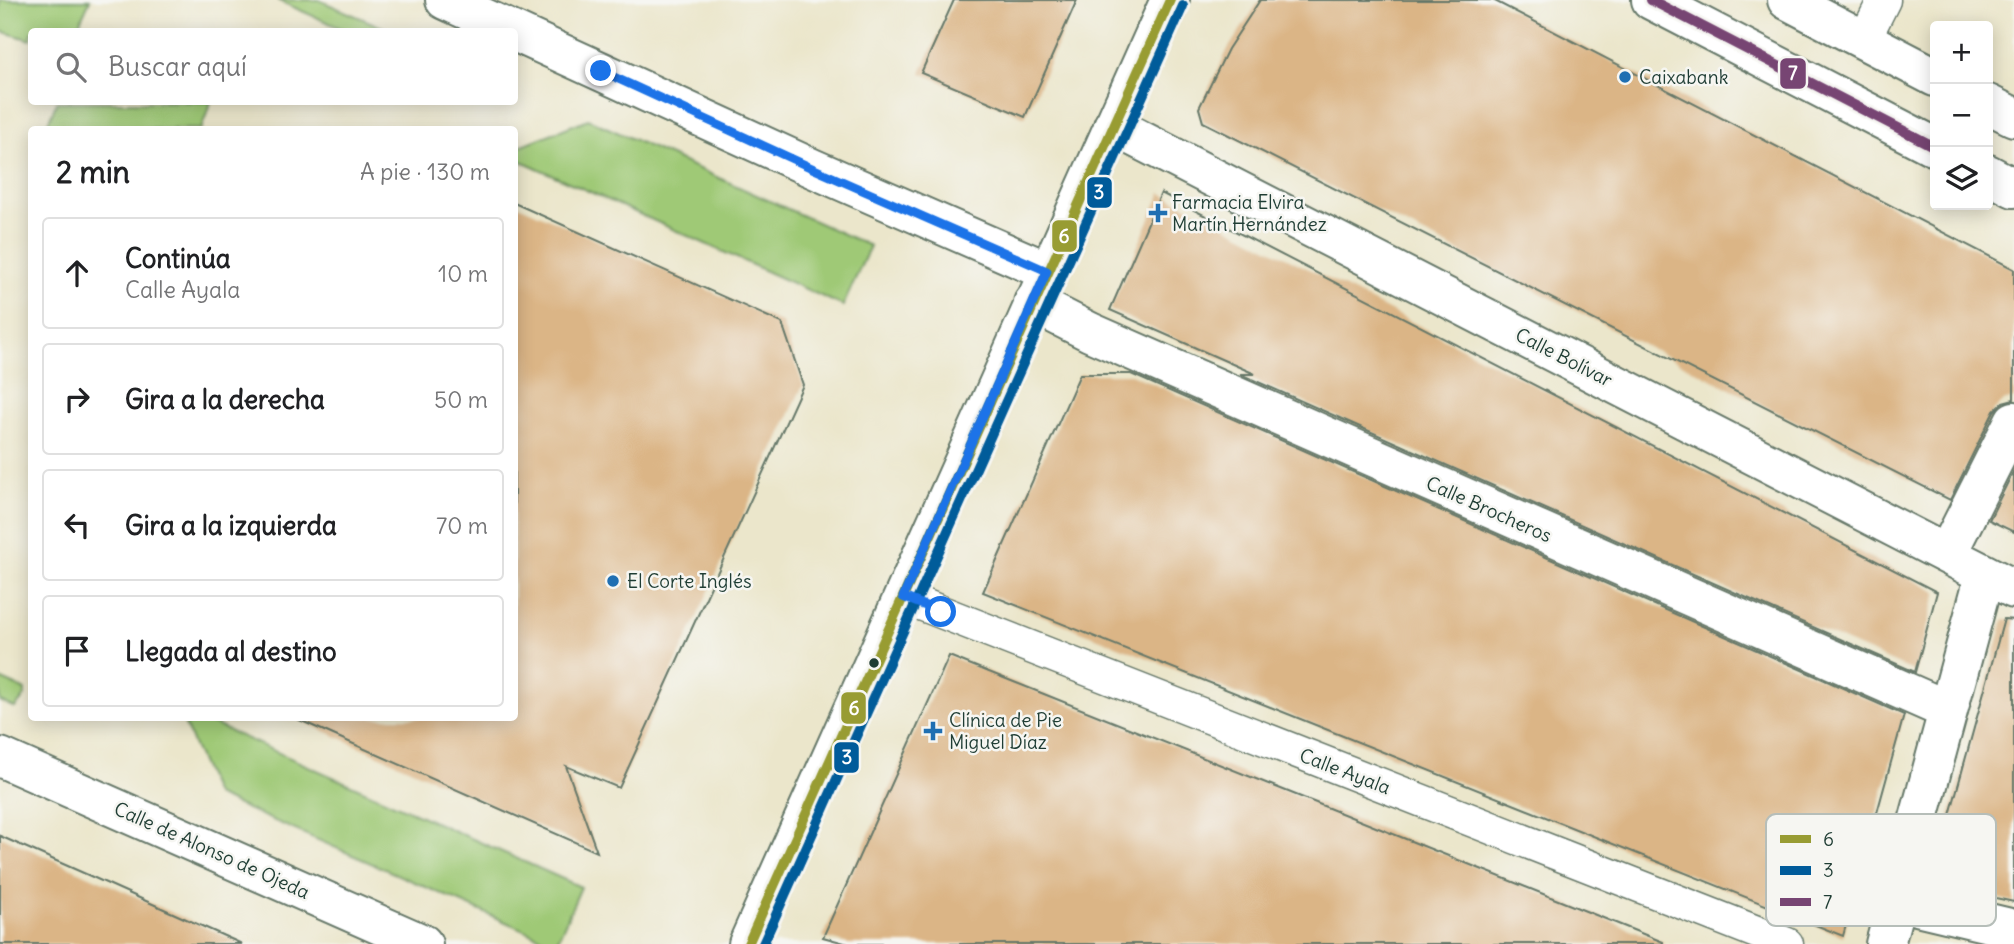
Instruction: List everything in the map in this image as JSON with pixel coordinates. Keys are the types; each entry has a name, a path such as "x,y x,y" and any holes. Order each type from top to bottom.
{"street":[{"name":"Calle Brocheros","path":"445,0 506,28"},
{"path":"748,944 1170,0"},
{"path":"1651,0 1930,144"},
{"path":"1787,0 1930,74"},
{"path":"1864,40 1884,0"},
{"name":"Calle Brocheros","path":"518,33 812,168 1040,287 1101,337 1947,710"},
{"path":"1993,106 2014,117"},
{"name":"Calle Bolívar","path":"1113,126 2000,582"},
{"path":"1993,177 2014,188"},
{"path":"1947,554 2014,421"},
{"path":"1919,814 1947,710 2000,582"},
{"name":"Calle Ayala","path":"903,597 1787,944"},
{"name":"Calle de Alonso de Ojeda","path":"0,757 424,944"},
{"path":"1996,925 2014,929"},
{"path":"1885,944 1890,926"}],"green space":[{"path":"0,0 90,0 77,28 28,28 28,39 0,31"},
{"path":"277,0 319,0 384,28 340,28"},
{"path":"56,105 210,105 202,126 46,126"},
{"path":"588,119 870,246 843,306 518,159 518,147"},
{"path":"0,679 25,690 25,696 15,708 0,701"},
{"path":"183,721 207,721 581,887 556,944 215,795"}],"building":[{"path":"954,0 1077,0 1025,117 921,73"},
{"path":"1260,0 1493,0 2014,269 2014,399 2003,402 1994,411 1950,500 1203,122 1199,108 1228,49"},
{"path":"1161,193 1937,592 1915,672 1240,374 1255,374 1110,310"},
{"name":"El Corte Inglés","path":"518,205 782,323 803,385 619,788 566,766 597,852 302,721 518,721"},
{"path":"1080,374 1131,374 1904,715 1877,814 1766,814 1766,905 983,592"},
{"path":"2014,470 2014,532 1989,520"},
{"path":"2004,619 2014,620 2014,902 1996,898 1996,814 1950,814"},
{"path":"949,656 1663,944 848,944 823,937"},
{"path":"0,836 88,875 242,944 0,944"},
{"path":"1818,926 1846,926 1843,936"}],"transit line":[{"name":"6","path":"748,944 1170,0"},
{"name":"7","path":"1651,0 1930,144"},
{"name":"3","path":"763,944 1183,6"}],"place":[{"name":"Caixabank","path":"1625,77"},
{"name":"Farmacia Elvira Martín Hernández","path":"1158,213"},
{"name":"El Corte Inglés","path":"613,581"},
{"name":"Clínica de Pie Miguel Díaz","path":"933,731"}],"route":[{"path":"601,71 812,168 1047,271 903,597 941,612"}]}
